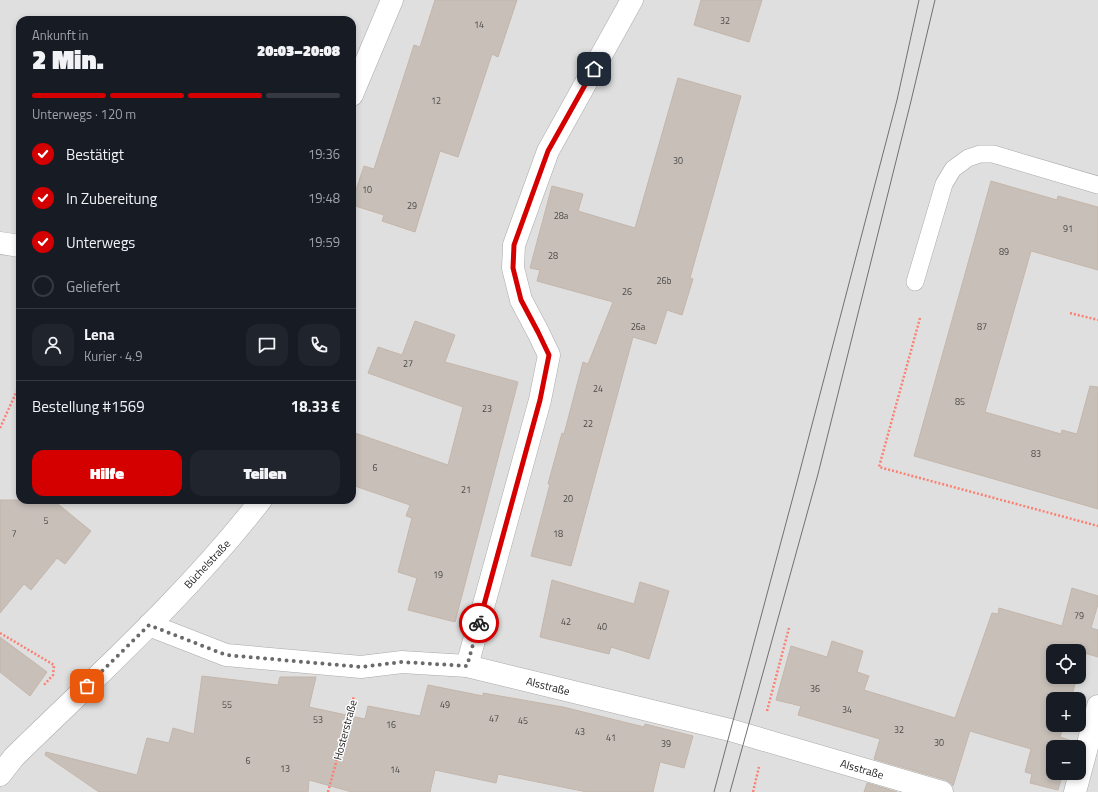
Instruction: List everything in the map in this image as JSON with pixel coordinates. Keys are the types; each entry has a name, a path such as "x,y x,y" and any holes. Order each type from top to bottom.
{"street":[{"path":"356,86 392,0"},
{"path":"467,666 540,400 549,355 521,300 513,268 514,245 548,151 632,0"},
{"path":"0,243 16,245"},
{"name":"Büchelstraße","path":"0,775 14,757 149,625 215,555 259,504"},
{"name":"Alsstraße","path":"149,625 226,655 361,667 402,662 467,666 723,728 942,792"},
{"path":"1074,792 1098,706"}],"lane":[{"path":"915,282 944,184 953,169 968,158 980,154 993,154 1098,185"}],"path":[{"path":"1070,313 1098,320"},
{"path":"920,318 879,467 1098,526"},
{"path":"0,428 16,393"},
{"path":"760,739 789,628"},
{"path":"0,633 27,649"},
{"name":"Hosterstraße","path":"328,792 361,667"}],"shaded area":[{"path":"0,0 1098,0 1098,792 0,792"}],"building":[{"path":"435,0 517,0 498,57 492,54 458,157 440,151 415,232 382,221 384,215 356,206 356,190 364,166 374,169 414,45 420,47"},
{"path":"701,0 762,0 749,42 694,25"},
{"path":"678,78 741,96 690,278 693,279 682,315 667,310 656,344 633,337 571,566 531,556 550,484 548,484 562,433 564,434 583,362 588,364 613,302 537,281 540,270 530,268 552,186 583,194 578,211 635,228"},
{"path":"991,181 1057,200 1058,196 1098,207 1098,270 1031,251 985,412 1061,434 1062,430 1077,434 1090,386 1098,387 1098,509 914,456"},
{"path":"415,321 455,335 445,362 518,382 455,622 408,610 417,578 398,572 412,518 406,516 410,505 356,486 356,433 448,465 463,407 368,373 378,347 402,355"},
{"path":"0,500 16,500 16,504 58,504 91,531 65,564 57,558 31,590 24,584 0,613"},
{"path":"552,580 634,604 640,582 669,591 649,659 611,647 609,654 540,637"},
{"path":"1072,588 1098,596 1098,604 1091,628 1098,630 1098,657 1086,654 1086,644 1046,644 1046,684 1075,684 1073,692 1046,692 1046,732 1062,732 1060,737 1069,740 1046,740 1046,780 1061,780 1058,790 1030,783 1032,774 1025,772 1031,749 970,731 953,786 946,780 874,759 880,739 798,715 801,706 776,700 791,646 827,657 832,641 863,651 857,672 869,676 864,690 955,718 992,613 998,614 999,608 1062,626"},
{"path":"0,637 47,672 30,696 0,672"},
{"path":"202,676 278,685 280,677 316,677 309,707 365,719 368,706 420,716 428,685 483,696 483,693 563,707 644,727 645,724 693,736 684,768 660,762 653,792 587,792 498,774 496,783 435,770 430,792 352,792 309,780 308,792 99,792 45,755 46,752 137,775 147,738 169,743 173,728 194,734"},
{"path":"867,783 897,792 864,792"}],"tram line":[{"path":"714,792 897,100 919,0"},
{"path":"730,792 818,474 935,0"}],"way so far":[{"path":"87,686 149,625 226,655 361,667 402,662 467,666 479,623"}],"route":[{"path":"479,623 540,400 549,355 521,300 513,268 514,245 548,151 594,69"}]}
